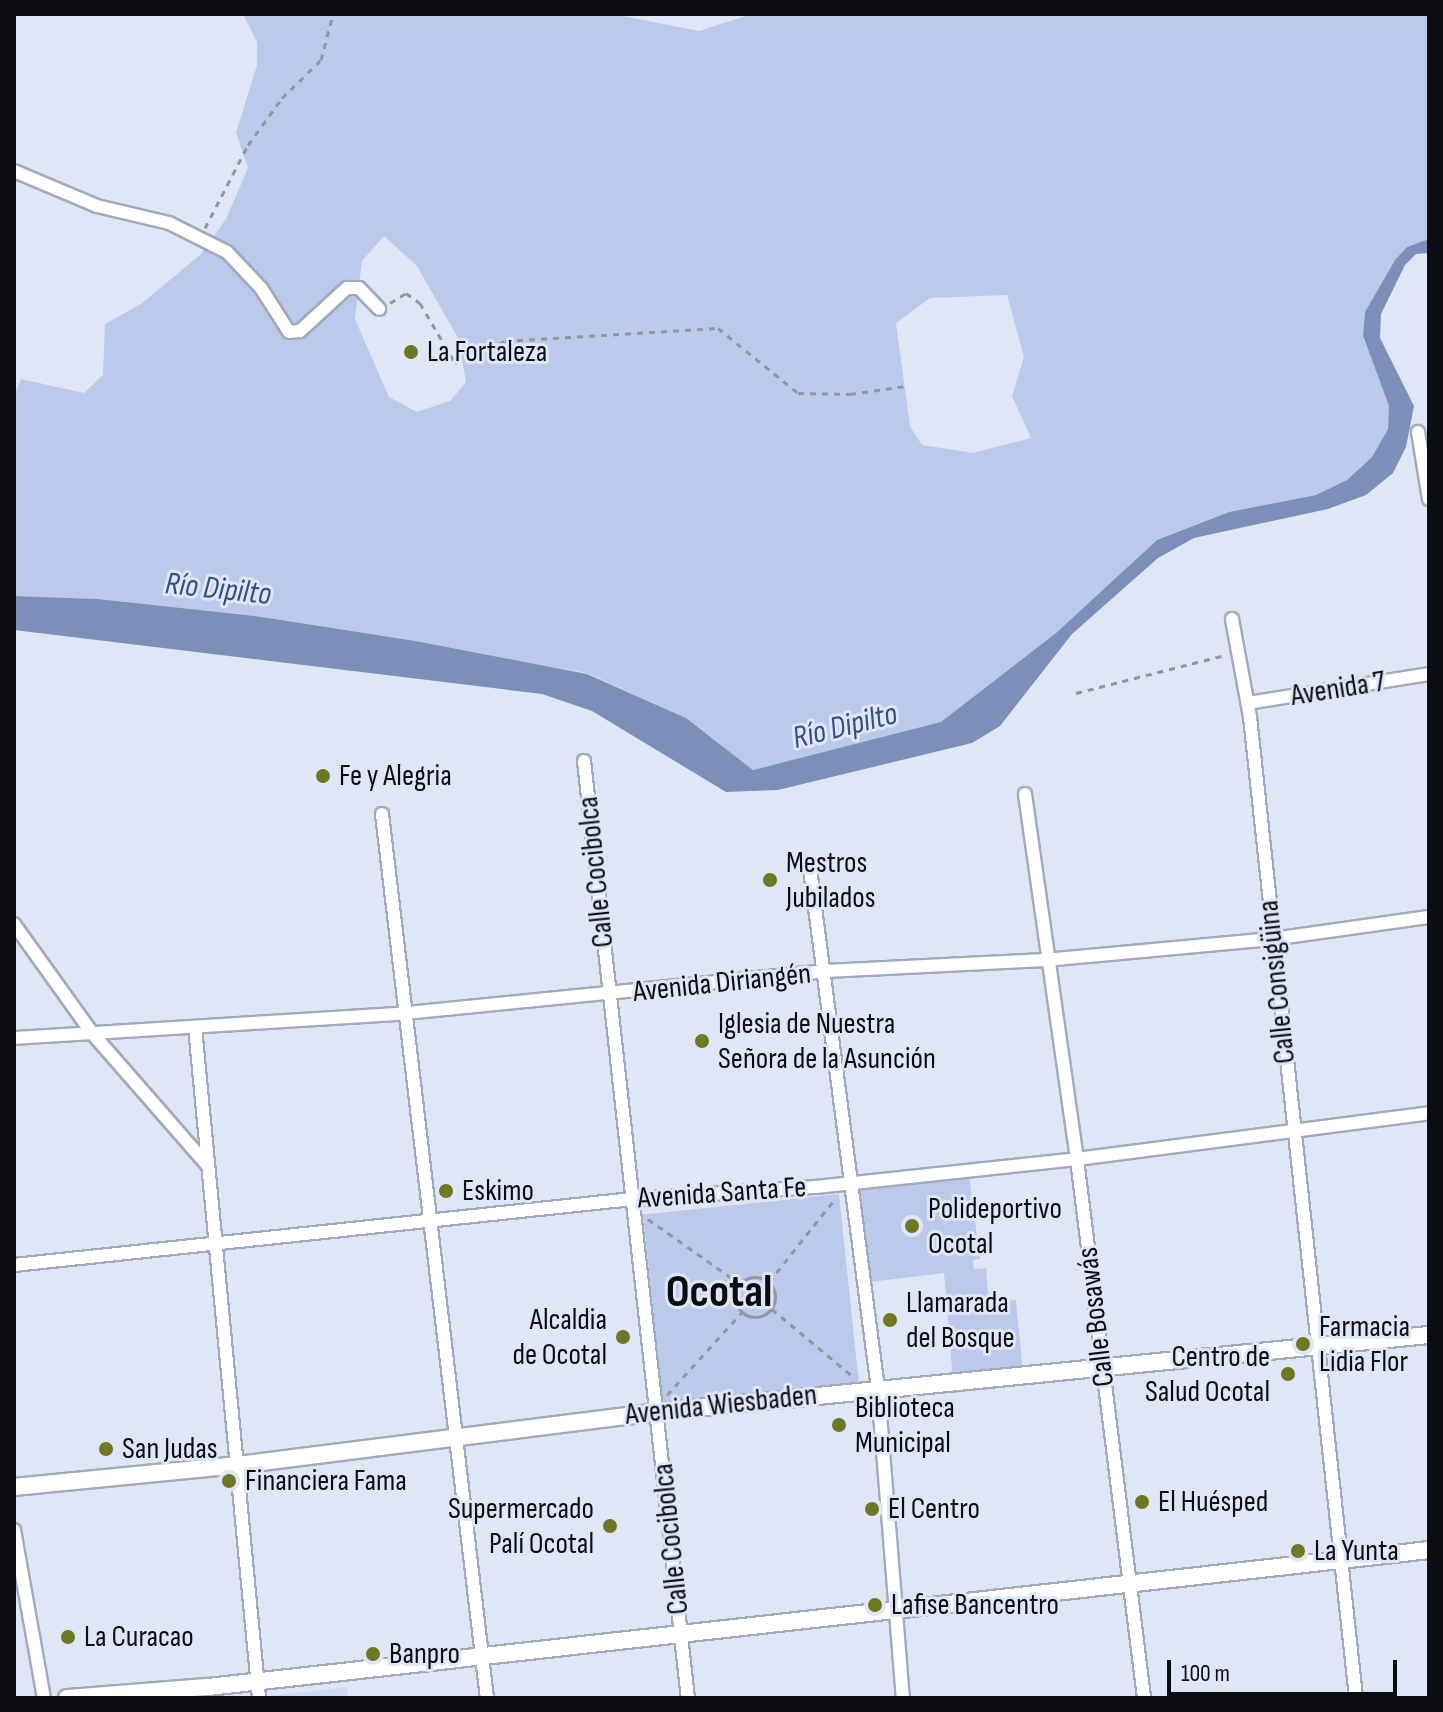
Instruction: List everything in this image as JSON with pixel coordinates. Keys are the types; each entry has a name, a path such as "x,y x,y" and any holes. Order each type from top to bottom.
{"street":[{"path":"14,171 97,206 169,223 227,252 261,288 289,332 300,331 347,288 359,288 379,309"},
{"path":"1418,432 1429,499"},
{"name":"Calle Consigüina","path":"1232,619 1248,703 1292,1132 1320,1346 1356,1698"},
{"name":"Avenida 7","path":"1248,703 1429,674"},
{"name":"Calle Cocibolca","path":"584,761 688,1698"},
{"name":"Calle Bosawás","path":"1025,794 1045,960 1077,1159 1144,1698"},
{"path":"382,814 428,1224 459,1436 487,1698"},
{"path":"810,869 826,971 878,1389 903,1698"},
{"name":"Avenida Diriangén","path":"14,1038 406,1013 826,971 1045,960 1272,939 1429,917"},
{"path":"14,924 92,1033 208,1166"},
{"path":"195,1027 258,1690"},
{"name":"Avenida Santa Fe","path":"14,1265 428,1224 633,1199 850,1183 1077,1159 1429,1113"},
{"name":"Avenida Wiesbaden","path":"14,1487 238,1465 657,1412 1429,1335"},
{"path":"14,1530 44,1698"},
{"path":"67,1698 258,1690 484,1656 1130,1580 1429,1550"}],"path":[{"path":"199,238 248,145 282,98 321,60 333,14"},
{"path":"379,309 406,293 420,303 455,363 505,341 718,328 798,393 850,394 905,386"},
{"path":"1076,693 1237,652"},
{"path":"769,1282 850,1183"},
{"path":"633,1199 643,1215 740,1284"},
{"path":"760,1277 769,1282 776,1292 772,1309 759,1318 742,1312 735,1303 740,1284 760,1277"},
{"path":"772,1309 859,1382 878,1389"},
{"path":"657,1412 742,1312"}],"shaded area":[{"path":"243,14 613,14 699,31 752,14 1429,14 1429,239 1407,247 1395,260 1365,312 1363,337 1389,406 1388,429 1372,457 1347,480 1316,495 1229,512 1157,540 1056,633 942,722 753,770 686,718 587,673 255,616 98,599 14,596 14,397 21,379 84,393 103,375 105,324 141,304 201,254 226,219 248,168 236,133 257,65 257,42","holes":["384,236 417,266 458,338 466,382 450,401 417,412 389,397 355,319 362,261","1007,295 1024,357 1012,396 1031,438 973,453 922,445 910,426 896,323 930,298"]},
{"path":"1429,239 1429,253 1416,254 1405,265 1381,314 1380,338 1414,406 1406,447 1393,473 1366,495 1328,509 1194,538 1158,558 1072,634 1000,726 972,743 778,790 726,792 592,711 542,694 14,630 14,596 98,599 255,616 415,641 587,674 686,718 753,770 941,722 1056,633 1157,540 1229,512 1316,495 1347,480 1372,457 1388,429 1389,406 1363,336 1365,312 1395,260 1407,247"},
{"path":"969,1173 980,1259 973,1260 974,1269 986,1268 989,1302 1016,1300 1024,1385 954,1393 944,1273 862,1283 850,1183"},
{"path":"839,1194 859,1382 663,1403 643,1215"},
{"path":"347,1687 348,1698 252,1698"}],"place":[{"name":"La Fortaleza","path":"411,352"},
{"name":"Fe y Alegria","path":"323,776"},
{"name":"Mestros Jubilados","path":"770,880"},
{"name":"Iglesia de Nuestra Señora de la Asunción","path":"702,1041"},
{"name":"Eskimo","path":"446,1191"},
{"name":"Polideportivo Ocotal","path":"912,1226"},
{"name":"Llamarada del Bosque","path":"890,1320"},
{"name":"Alcaldia de Ocotal","path":"623,1337"},
{"name":"Farmacia Lidia Flor","path":"1303,1344"},
{"name":"Centro de Salud Ocotal","path":"1288,1374"},
{"name":"Biblioteca Municipal","path":"839,1425"},
{"name":"San Judas","path":"106,1449"},
{"name":"Financiera Fama","path":"229,1481"},
{"name":"El Huésped","path":"1142,1502"},
{"name":"El Centro","path":"872,1509"},
{"name":"Supermercado Palí Ocotal","path":"610,1526"},
{"name":"La Yunta","path":"1298,1551"},
{"name":"Lafise Bancentro","path":"875,1605"},
{"name":"La Curacao","path":"68,1637"},
{"name":"Banpro","path":"373,1654"}],"district":[{"name":"Ocotal","path":"719,1293"}],"water label":[{"name":"Río Dipilto","path":"218,590"},
{"name":"Río Dipilto","path":"845,727"}]}
